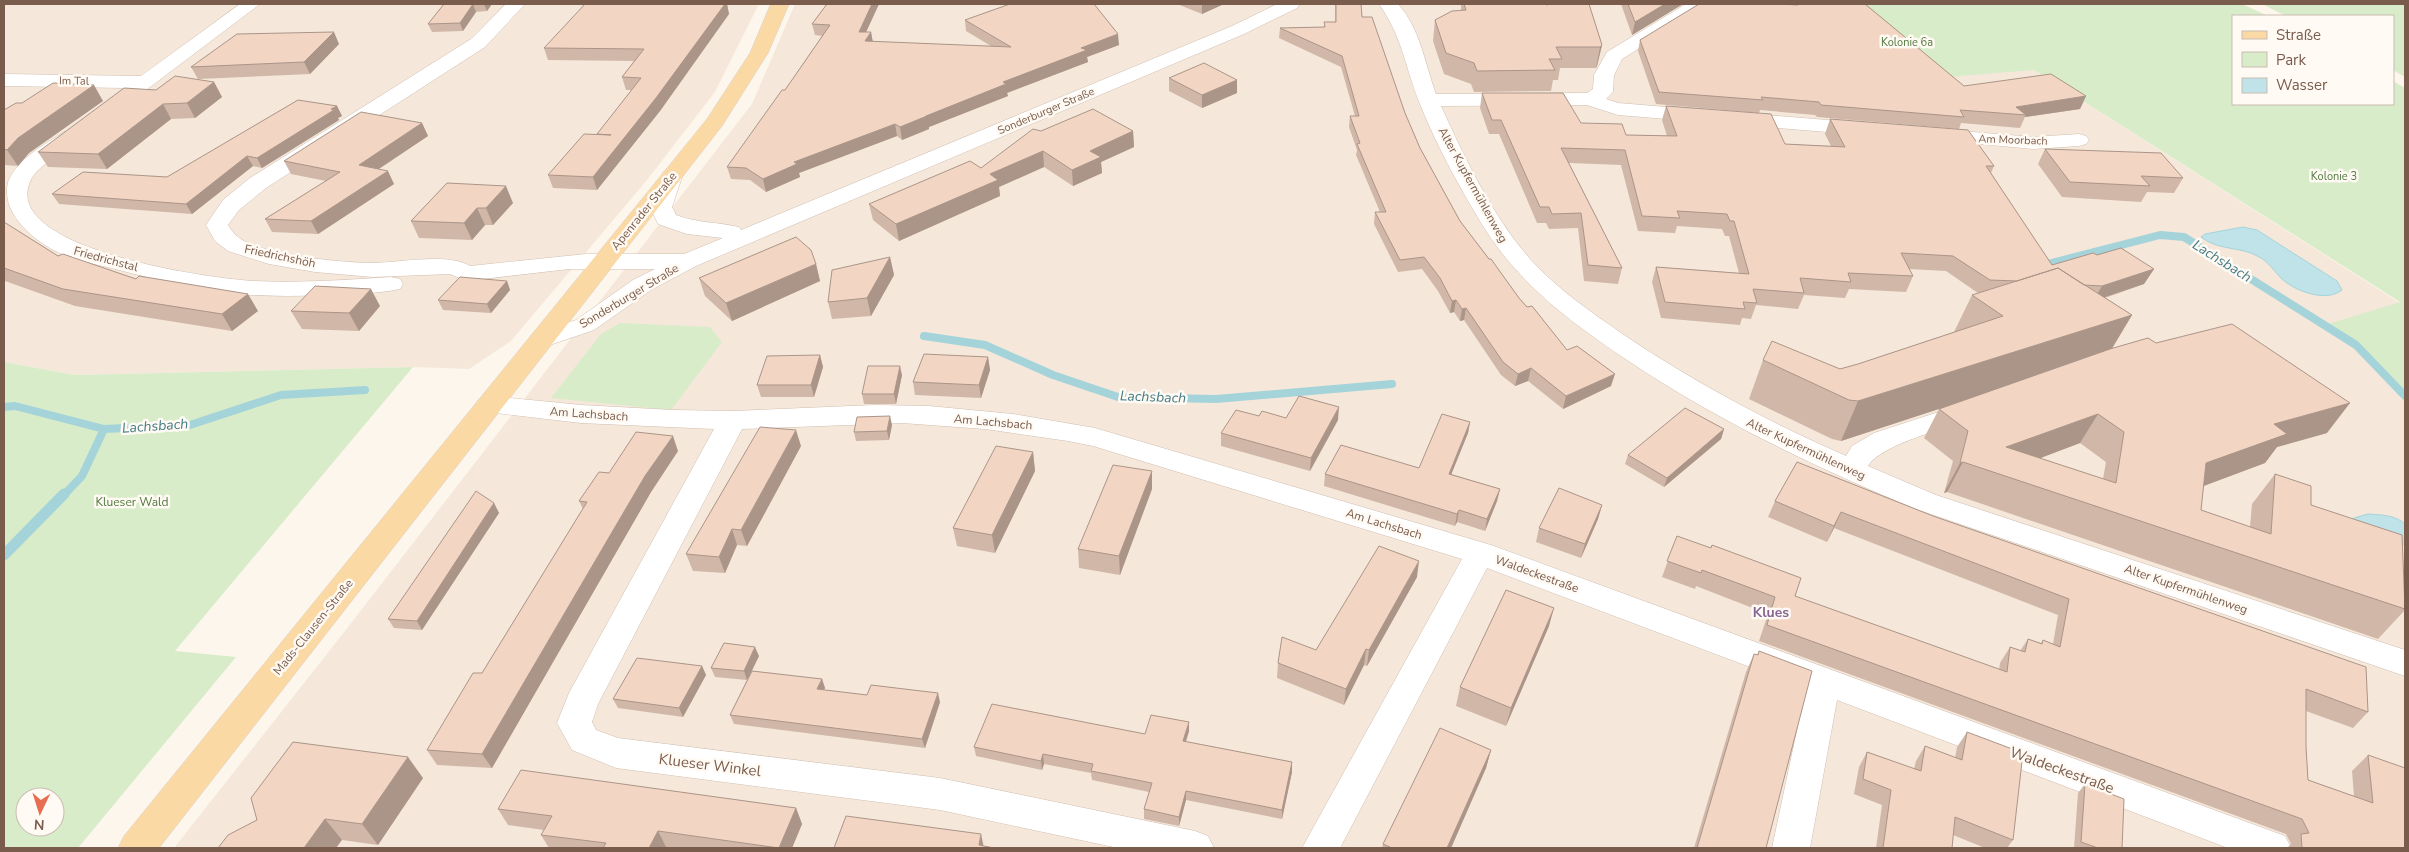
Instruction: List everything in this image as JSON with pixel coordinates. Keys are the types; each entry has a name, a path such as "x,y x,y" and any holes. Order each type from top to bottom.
{"main road":[{"name":"Apenrader Straße","path":"489,406 715,122 759,53 780,4"},
{"name":"Mads-Clausen-Straße","path":"137,848 489,406"}],"street":[{"name":"Friedrichstal","path":"251,4 38,160 25,172 17,186 16,200 23,218 67,248 187,280 253,288 340,289 427,281 466,274"},
{"name":"Friedrichshöh","path":"516,4 478,42 448,64 258,182 231,205 218,225 223,236 236,246 269,256 315,265 372,270 454,267 466,274 543,263 605,260"},
{"name":"Sonderburger Straße","path":"541,340 585,325 642,285 688,261 1238,30 1291,4"},
{"name":"Alter Kupfermühlenweg","path":"1388,4 1394,9 1403,27 1446,141 1506,245 1538,282 1596,327 1666,374 1761,429 1851,471 1926,502 2405,662"},
{"path":"1429,100 1591,98 1603,92 1604,75 1614,56 1698,4"},
{"name":"Im Tal","path":"4,80 145,82"},
{"path":"1591,98 1602,104 1618,108 1882,131"},
{"name":"Am Moorbach","path":"1921,134 2033,143 2079,140"},
{"name":"Sonderburger Straße","path":"671,177 661,208 666,219 687,227 731,232"},
{"name":"Sonderburger Straße","path":"605,260 731,232 798,214"},
{"name":"Sonderburger Straße","path":"605,260 661,263 688,261"},
{"path":"1851,471 1862,453 1884,440 1991,403"},
{"name":"Am Lachsbach","path":"489,406 610,417 733,420 874,414 967,418 1043,426 1095,437 1480,553"},
{"name":"Klueser Winkel","path":"733,420 581,703 574,724 584,740 616,753 940,794 1194,848"},
{"name":"Waldeckestraße","path":"1320,848 1480,553 2272,848"},
{"path":"1791,848 1824,681"}],"shaded area":[{"path":"4,4 759,4 715,92 647,180 511,341 469,369 413,367 75,375 4,362"},
{"path":"795,4 1846,4 2034,70 2400,303 2325,326 2356,345 2405,398 2405,848 174,848 352,622 752,104"}],"green space":[{"path":"1846,4 2242,4 2266,15 2232,15 2232,105 2394,105 2394,82 2405,88 2405,398 2356,345 2325,325 2400,302 2034,70 1887,82"},
{"path":"2262,4 2405,4 2405,77 2394,71 2394,15 2284,15"},
{"path":"620,323 710,327 722,342 671,410 551,398 601,334"},
{"name":"Klueser Wald","path":"4,362 75,375 413,367 175,651 236,657 78,848 4,848"}],"water":[{"path":"2243,227 2257,230 2337,281 2342,290 2328,295 2310,294 2302,291 2287,283 2259,257 2245,251 2222,247 2201,237 2205,234"},
{"path":"2368,514 2393,517 2405,524 2405,544 2394,545 2344,521"}],"building":[{"path":"444,4 473,4 460,23 428,24"},
{"path":"585,4 725,4 656,98 593,177 548,175 584,134 611,135 597,134 641,78 622,77 644,49 544,48"},
{"path":"827,4 872,4 859,32 871,32 865,41 1011,47 965,20 1010,4 1094,4 1118,34 1081,48 1087,50 1003,82 1006,84 900,127 895,124 794,162 797,164 763,179 746,168 727,167 782,90 785,90 830,25 812,24"},
{"path":"1336,4 1361,4 1362,17 1372,17 1405,113 1420,148 1460,221 1519,298 1527,307 1532,306 1567,350 1577,346 1615,374 1566,396 1531,368 1518,374 1503,362 1466,308 1462,309 1456,300 1452,301 1440,278 1424,257 1400,260 1375,212 1386,212 1357,144 1360,143 1350,116 1359,116 1342,56 1280,28 1325,27 1324,22 1336,22"},
{"path":"1464,4 1589,4 1602,45 1600,47 1556,47 1562,59 1549,59 1555,70 1477,71 1474,63 1446,53 1435,20 1452,11 1466,10"},
{"path":"1628,4 1665,4 1635,22"},
{"path":"1699,4 1865,4 1964,86 2051,74 2086,96 2016,107 2026,115 1960,110 1964,117 1821,105 1819,102 1761,97 1763,100 1659,92 1640,40"},
{"path":"334,32 304,62 191,67 237,34"},
{"path":"1204,63 1237,80 1202,95 1169,78"},
{"path":"175,76 214,82 187,103 163,104 98,154 38,152 124,88 156,90"},
{"path":"53,83 94,85 18,138 7,150 4,149 4,110 16,103 22,103"},
{"path":"1482,93 1563,93 1581,123 1622,124 1626,135 1677,136 1666,106 1771,114 1785,144 1845,147 1830,119 1968,130 1994,166 1986,166 2052,265 2093,253 2097,255 2121,248 2154,269 2102,286 2084,285 2058,268 2017,281 1990,280 1953,256 1901,253 1913,276 1848,273 1851,282 1800,278 1804,293 1753,289 1757,303 1743,302 1745,309 1665,302 1656,267 1749,274 1734,221 1730,221 1727,214 1677,211 1680,218 1642,216 1625,150 1561,148 1622,268 1588,265 1581,213 1552,214 1549,207 1540,207 1501,120 1492,120"},
{"path":"298,100 337,106 331,109 334,110 257,158 247,156 186,204 52,194 83,172 167,177"},
{"path":"1093,109 1133,131 1090,151 1101,157 1072,170 1043,151 990,174 998,180 896,224 869,204 970,161 981,168 1033,129 1041,131"},
{"path":"361,112 422,123 359,165 388,171 311,221 265,219 340,172 284,161"},
{"path":"2045,149 2161,153 2183,178 2141,176 2150,186 2070,182"},
{"path":"447,183 506,186 486,208 477,208 464,223 411,221"},
{"path":"4,222 58,256 63,254 136,279 139,276 248,294 222,314 63,289 4,268"},
{"path":"796,237 811,250 816,264 726,303 699,278"},
{"path":"890,257 867,298 828,302 832,270"},
{"path":"2058,268 2132,315 1858,401 1849,400 1763,360 1772,341 1840,369 1858,364 2003,316 1972,295"},
{"path":"460,277 507,281 487,304 438,300"},
{"path":"315,286 371,289 349,313 291,311"},
{"path":"2232,324 2350,403 2274,424 2287,434 2206,463 2201,510 2271,534 2275,474 2311,486 2311,505 2402,535 2405,609 1963,462 1960,463 1968,431 1939,409 2110,349 2148,338 2156,343","holes":["2098,414 2124,432 2116,483 2006,447"]},
{"path":"924,354 988,357 979,385 913,382"},
{"path":"820,355 811,385 757,385 767,356"},
{"path":"868,366 900,366 894,394 862,394"},
{"path":"1299,396 1339,407 1311,458 1221,433 1236,410 1259,416 1262,411 1286,418"},
{"path":"1685,408 1724,429 1667,478 1628,455"},
{"path":"1442,414 1470,422 1449,474 1500,489 1487,519 1459,510 1457,514 1325,474 1341,445 1419,468"},
{"path":"890,416 887,431 854,432 857,417"},
{"path":"760,427 796,430 741,530 732,529 719,557 686,554"},
{"path":"636,432 673,436 645,476 482,754 427,750 473,673 482,673 587,502 579,501 599,472 609,473"},
{"path":"996,446 1033,452 992,535 953,528"},
{"path":"1797,462 1933,516 2366,667 2368,712 2306,689 2308,780 2373,803 2368,755 2405,768 2405,848 2302,848 2301,834 2309,833 2302,819 1767,625 1775,597 1702,570 1701,573 1667,561 1677,536 1711,548 1712,545 1801,578 1795,596 2007,672 2010,647 2025,652 2028,639 2042,644 2043,640 2060,647 2069,599 1841,512 1834,526 1775,501"},
{"path":"1113,465 1152,471 1119,556 1078,549"},
{"path":"1559,488 1602,505 1585,544 1539,528"},
{"path":"476,491 494,503 417,621 388,619"},
{"path":"1379,546 1419,561 1369,650 1366,649 1346,689 1278,663 1282,637 1316,650"},
{"path":"1506,590 1554,608 1511,708 1460,687"},
{"path":"724,643 755,647 744,671 711,668"},
{"path":"1759,651 1812,671 1766,848 1697,848 1754,654 1758,655"},
{"path":"637,658 702,666 679,708 613,699"},
{"path":"752,671 822,679 817,689 867,695 871,685 938,693 922,739 730,715"},
{"path":"992,704 1145,734 1151,715 1189,722 1183,741 1292,762 1282,810 1186,791 1179,817 1144,809 1152,783 1091,771 1093,764 1043,754 1041,761 974,747"},
{"path":"1440,728 1491,750 1447,848 1392,848 1383,844"},
{"path":"1967,732 2023,753 2013,840 1955,817 1952,848 1883,848 1891,790 1863,779 1867,752 1921,771 1925,746 1962,760"},
{"path":"293,742 408,757 362,824 325,819 304,848 218,848 228,835 257,820 251,798"},
{"path":"521,770 796,808 779,848 658,831 649,848 603,848 606,843 541,835 552,816 498,809"},
{"path":"2085,784 2124,799 2122,848 2098,848 2081,842"},
{"path":"846,816 981,834 979,845 994,848 834,848"}],"waterway":[{"name":"Lachsbach","path":"2040,266 2160,235 2184,237 2356,345 2405,396"},
{"name":"Lachsbach","path":"924,336 985,345 1053,375 1118,397 1216,399 1392,384"},
{"name":"Lachsbach","path":"104,429 190,425 281,395 365,390"},
{"name":"Lachsbach","path":"4,407 15,406 104,429"},
{"path":"63,496 82,476 104,429"},
{"path":"4,555 64,494"}],"district":[{"name":"Klues","path":"1771,612"}],"park label":[{"name":"Kolonie 6a","path":"1907,42"},
{"name":"Kolonie 3","path":"2334,176"}]}
